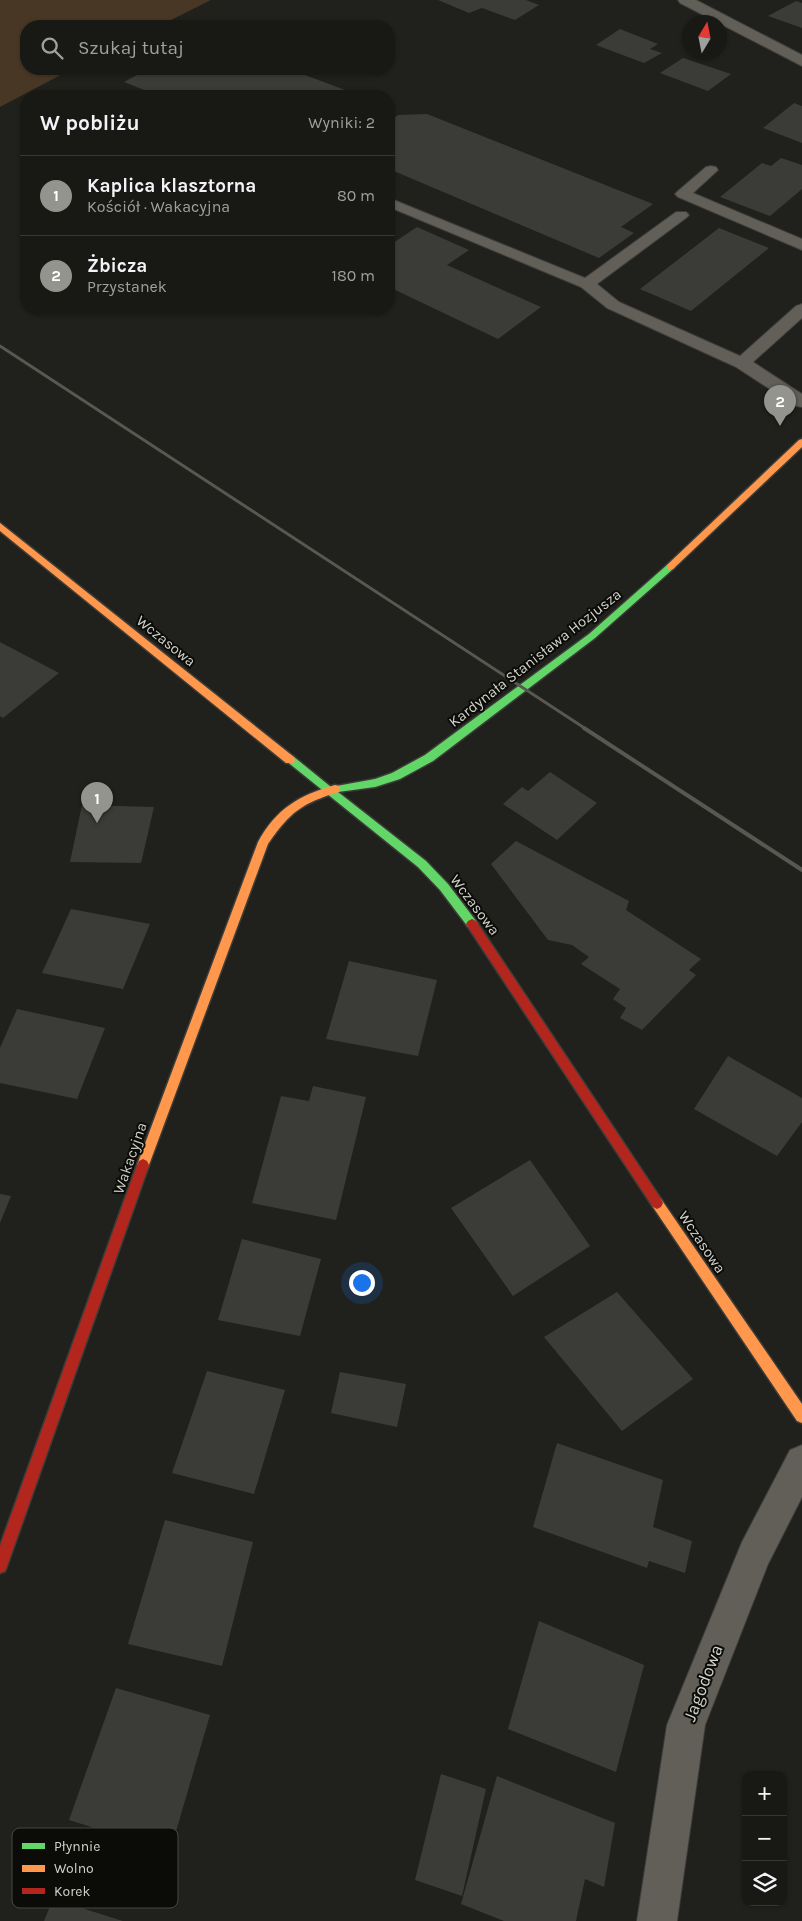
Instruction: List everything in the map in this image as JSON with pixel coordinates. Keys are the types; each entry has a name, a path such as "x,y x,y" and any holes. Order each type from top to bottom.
{"street":[{"path":"686,0 802,61"},
{"name":"Kardynała Stanisława Hozjusza","path":"327,790 388,780 403,774 426,760 554,666 620,614 802,442"},
{"name":"Wczasowa","path":"0,526 327,790 422,864 462,910 498,961 593,1109 802,1416"},
{"name":"Wakacyjna","path":"0,1566 81,1344 186,1041 263,842 272,826 294,804 327,790"},
{"name":"Jagodowa","path":"657,1921 686,1725 754,1554 802,1462"}],"lane":[{"path":"711,170 683,194 802,245"},
{"path":"395,204 587,284 613,305 742,363 802,402"},
{"path":"587,284 681,215"},
{"path":"742,363 802,309"}],"shaded area":[{"path":"0,0 211,0 171,20 20,20 20,75 61,75 32,90 20,90 20,96 0,107"}],"building":[{"path":"438,0 526,0 539,5 515,20 482,8 469,13"},
{"path":"796,1 802,3 802,28 768,16"},
{"path":"620,29 658,44 650,49 662,53 644,63 596,45"},
{"path":"682,59 731,74 708,91 660,73"},
{"path":"137,75 305,75 345,90 144,90 124,82"},
{"path":"794,103 802,106 802,143 763,128"},
{"path":"427,114 653,204 621,227 634,233 599,258 395,172 395,117 398,115"},
{"path":"781,158 802,165 802,189 770,216 720,197 762,163 771,166"},
{"path":"417,227 469,250 447,265 541,307 498,339 395,290 395,242"},
{"path":"719,228 769,248 691,311 640,289"},
{"path":"0,642 59,673 3,718 0,716"},
{"path":"550,772 597,803 557,840 503,804 522,787 528,791"},
{"path":"82,805 154,807 141,863 70,862"},
{"path":"516,841 629,901 626,910 701,959 689,970 696,975 642,1030 620,1018 626,1008 613,999 620,989 581,964 589,957 572,945 548,940 491,864"},
{"path":"71,909 150,924 123,989 42,973"},
{"path":"349,961 437,980 418,1056 326,1039"},
{"path":"17,1009 105,1028 77,1099 0,1083 0,1048"},
{"path":"728,1056 802,1098 802,1122 777,1156 694,1109"},
{"path":"313,1086 366,1097 336,1220 252,1203 281,1096 309,1101"},
{"path":"530,1160 590,1246 513,1296 451,1208"},
{"path":"0,1194 11,1196 0,1223"},
{"path":"242,1239 321,1259 300,1336 218,1320"},
{"path":"617,1292 693,1379 622,1431 544,1337"},
{"path":"207,1371 285,1390 254,1494 172,1473"},
{"path":"340,1372 406,1384 397,1427 331,1413"},
{"path":"557,1443 663,1480 653,1527 692,1541 685,1573 649,1561 647,1568 533,1527"},
{"path":"165,1520 253,1542 222,1666 128,1644"},
{"path":"539,1621 644,1665 616,1772 508,1729"},
{"path":"116,1688 210,1715 177,1828 94,1828 69,1820"},
{"path":"441,1774 486,1789 462,1896 415,1880"},
{"path":"497,1776 615,1823 604,1887 585,1879 576,1921 504,1921 461,1904"},
{"path":"49,1908 82,1908 123,1921 44,1921"}],"railway":[{"path":"0,346 586,729"},
{"path":"584,728 802,870"}],"traffic: fast":[{"path":"335,789 375,783 396,776 429,758 592,636 670,567"},
{"path":"290,760 422,864 444,887 472,924"}],"traffic: slow":[{"path":"670,567 802,442"},
{"path":"0,526 290,760"},
{"path":"143,1165 263,842 278,821 301,801 335,789"},
{"path":"657,1203 802,1416"}],"traffic: jam":[{"path":"472,924 657,1203"},
{"path":"0,1566 143,1165"}],"place":[{"name":"Żbicza","path":"780,426"},
{"name":"Kaplica klasztorna","path":"97,823"}]}
